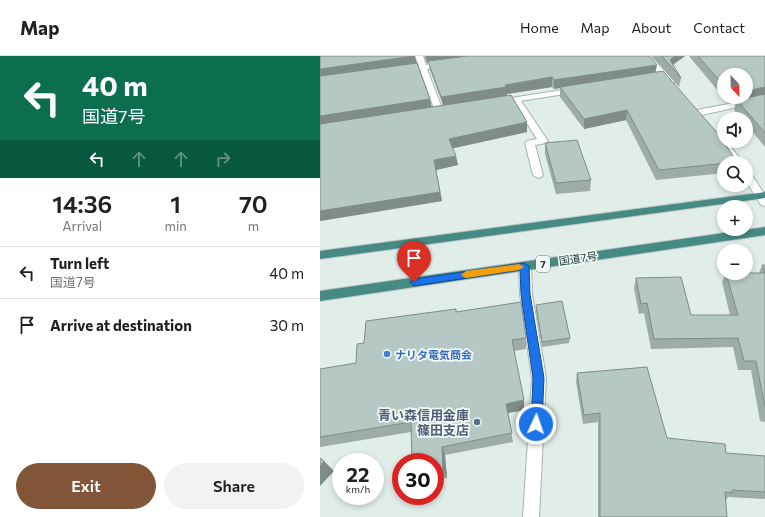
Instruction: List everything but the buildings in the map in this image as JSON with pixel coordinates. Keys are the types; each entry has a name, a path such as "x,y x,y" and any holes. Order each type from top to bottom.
{"highway":[{"path":"320,255 763,198"},
{"name":"国道7号","path":"320,296 765,231"}],"street":[{"path":"418,56 439,112"},
{"path":"646,56 661,77 679,92"},
{"path":"399,71 453,63"},
{"path":"493,103 587,88"},
{"path":"697,114 765,99"},
{"path":"516,100 543,141 530,143 538,175"},
{"path":"727,148 733,156"},
{"path":"753,183 763,198"},
{"path":"524,266 526,294 539,378 531,517"}],"slow traffic":[{"path":"466,275 519,267"}],"place":[{"name":"ナリタ電気商会","path":"387,354"},
{"name":"青い森信用金庫 篠田支店","path":"477,422"}],"route":[{"path":"414,282 524,266 526,294 539,378 536,424"}]}
